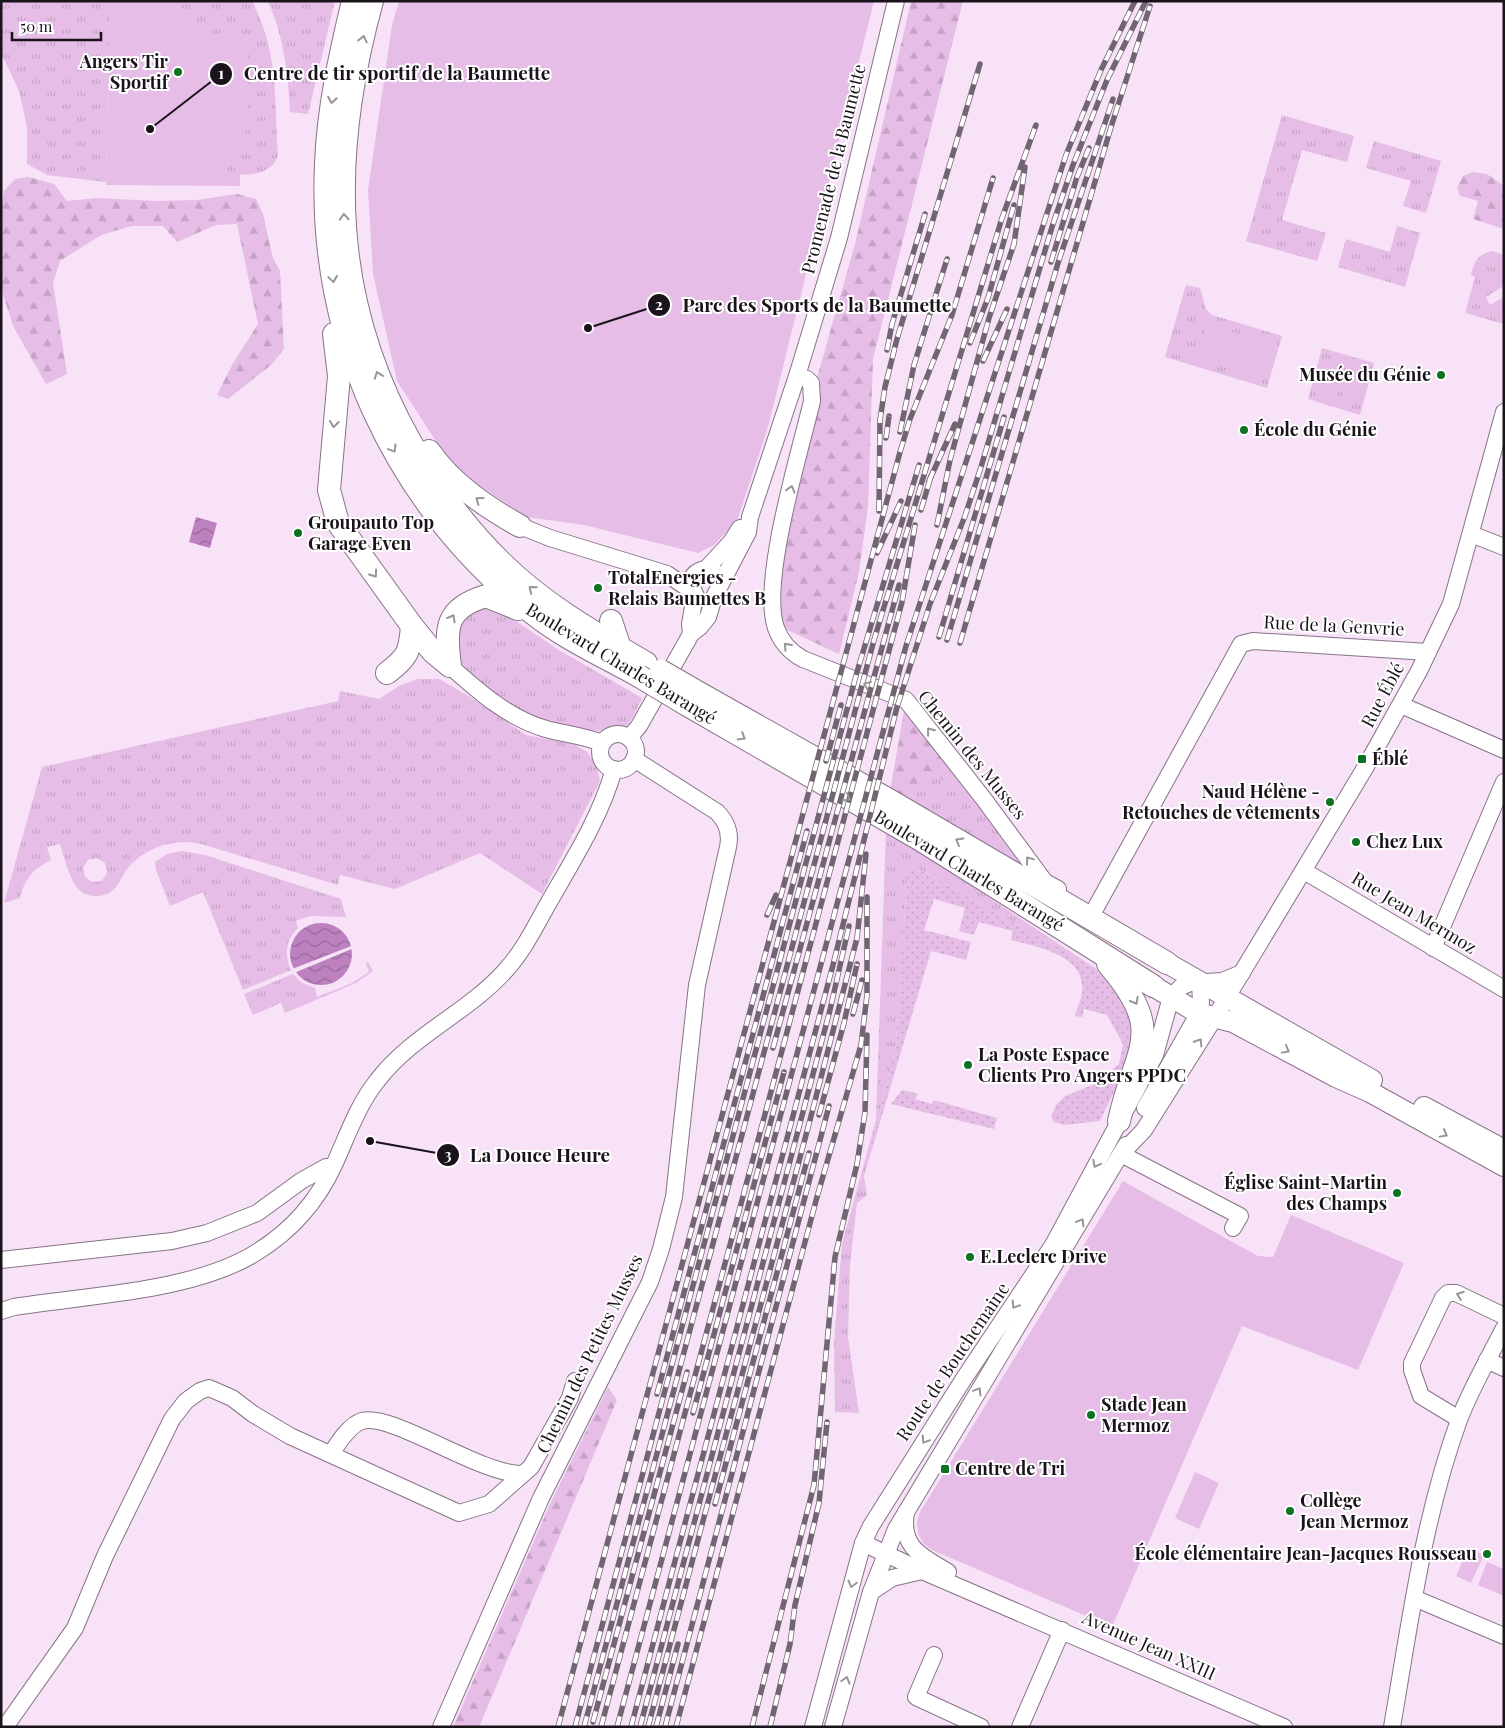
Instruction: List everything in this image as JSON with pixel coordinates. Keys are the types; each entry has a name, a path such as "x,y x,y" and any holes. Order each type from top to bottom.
{"highway":[{"name":"Boulevard Charles Barangé","path":"353,1 333,98 326,164 329,246 337,307 350,352 367,398 388,441 414,484 445,528 474,560 533,614 906,810 1167,962"},
{"name":"Boulevard Charles Barangé","path":"372,1 354,76 347,124 343,191 354,298 377,375 398,420 427,471 457,513 502,563 537,593 620,648 642,670"},
{"path":"337,307 332,323 339,376 329,490 338,523 432,652 450,666"},
{"path":"398,420 418,436 435,460 459,486 520,526"},
{"path":"450,666 447,628 459,607 486,596 533,614"},
{"path":"611,621 620,648"},
{"path":"387,673 403,660 410,648 412,626"},
{"name":"Boulevard Charles Barangé","path":"688,696 1094,948 1164,996"},
{"path":"1094,948 1136,1000 1143,1028 1141,1053 1124,1097 1119,1121"}],"main road":[{"name":"Boulevard Charles Barangé","path":"1167,962 1227,997 1247,1019"},
{"name":"Boulevard Charles Barangé","path":"1164,996 1206,1015 1247,1019"},
{"path":"1247,1019 1338,1062 1504,1150"},
{"path":"1247,1019 1336,1077 1370,1092 1504,1166"}],"street":[{"name":"Promenade de la Baumette","path":"629,738 639,726 691,634 708,617 717,590 748,532 750,517 797,376 839,238 896,1"},
{"name":"Chemin des Musses","path":"797,376 811,383 812,401 786,505 774,577 773,615 782,640 790,650 803,659 906,700 983,798 1045,882 1095,909"},
{"name":"Rue Éblé","path":"1206,1015 1227,997 1242,973 1401,705 1428,652 1451,604 1504,412"},
{"name":"Promenade de la Baumette","path":"691,634 693,593 691,579 701,571 750,517"},
{"path":"520,526 550,538 667,574 704,599 717,590 715,572 701,571 667,574"},
{"path":"1471,534 1504,548"},
{"name":"Rue de la Genvrie","path":"1095,909 1241,644 1253,642 1428,652"},
{"path":"450,666 485,697 517,716 545,729 602,743"},
{"path":"1401,705 1504,750"},
{"path":"612,735 624,735 629,738 635,748 634,759 626,768 614,770 601,759 602,743 612,735"},
{"name":"Chemin des Petites Musses","path":"442,1727 541,1498 650,1282 662,1250 674,1197 697,985 728,847 729,833 725,821 717,812 634,759"},
{"path":"1,1311 14,1307 187,1281 223,1269 257,1252 283,1233 304,1214 320,1190 367,1095 389,1066 415,1042 471,1002 506,971 534,929 580,848 609,786 614,770"},
{"path":"1433,948 1504,782"},
{"name":"Rue Jean Mermoz","path":"1304,871 1504,990"},
{"name":"Boulevard Charles Barangé","path":"1095,909 1136,933 1167,962"},
{"path":"1164,996 1184,985 1200,982 1222,982 1242,973"},
{"name":"Route de Bouchemaine","path":"833,1727 871,1592 885,1554 907,1510 1206,1015 1201,1003 1200,982"},
{"name":"Route de Bouchemaine","path":"813,1727 863,1543 871,1526 917,1452 1035,1274 1155,1055 1163,1031 1164,996"},
{"path":"1121,1154 1240,1216 1233,1228"},
{"path":"1,1260 172,1241 207,1233 257,1212 302,1181 326,1167 332,1168"},
{"path":"302,1181 312,1183 320,1190"},
{"path":"1459,1419 1421,1396 1412,1370 1412,1363 1442,1298 1448,1293 1456,1293 1504,1316"},
{"path":"1392,1727 1430,1513 1459,1419 1504,1328"},
{"path":"1488,1360 1504,1368"},
{"path":"5,1727 75,1628 105,1556 172,1419 186,1401 200,1391 209,1388 232,1398 253,1414 290,1436 459,1513 489,1504 531,1467 570,1398 575,1381"},
{"path":"331,1454 340,1439 353,1427 360,1421 371,1419 389,1424 464,1457 512,1474 522,1474"},
{"name":"Avenue Jean XXIII","path":"907,1510 905,1529 915,1550 921,1557 996,1602"},
{"name":"Avenue Jean XXIII","path":"863,1543 922,1571 1284,1727"},
{"path":"871,1592 892,1578 922,1571"},
{"path":"1414,1598 1504,1636"},
{"path":"1020,1727 1062,1630"},
{"path":"934,1655 916,1698 981,1727"}],"green space":[{"path":"1,1 252,1 267,39 274,76 278,154 274,163 259,173 238,175 208,173 203,43 109,17 106,182 47,175 27,164 27,127 19,91 1,53"},
{"name":"Angers Tir Sportif","path":"109,1 166,1 203,43 247,38 249,126 237,145 222,158 222,173 240,174 240,186 106,185"},
{"path":"268,1 335,1 308,114 290,112 284,55 278,29"},
{"path":"399,1 874,1 768,427 737,521 714,545 698,553 584,525 527,517 454,469 397,381 373,274 368,190 392,25"},
{"path":"911,1 963,1 873,359 868,507 859,572 839,654 781,627 782,564 821,391 817,378 855,244"},
{"path":"1282,115 1354,136 1347,162 1302,150 1282,220 1326,233 1317,261 1246,241"},
{"path":"1374,141 1441,161 1426,213 1403,206 1411,181 1366,168"},
{"path":"1473,172 1487,174 1504,186 1504,229 1473,219 1478,201 1460,196 1457,188 1463,176"},
{"path":"29,177 54,184 67,201 97,198 156,201 196,200 237,194 256,199 263,214 273,258 280,271 284,349 271,365 228,399 217,395 232,365 258,324 237,224 216,225 177,242 163,226 132,226 101,235 60,261 53,283 67,374 46,384 13,326 1,288 1,211 4,191 15,179"},
{"path":"1397,226 1420,233 1405,287 1338,267 1346,239 1390,252"},
{"path":"1492,251 1504,255 1504,286 1486,297 1490,305 1504,297 1504,324 1465,313 1475,277 1471,275 1473,266 1480,257"},
{"path":"1186,285 1200,288 1206,309 1212,315 1282,336 1267,388 1165,357"},
{"path":"1206,325 1278,345 1268,378 1197,358"},
{"path":"1322,348 1374,363 1360,415 1308,399"},
{"path":"1330,362 1345,366 1336,396 1321,392"},
{"path":"1350,368 1365,372 1356,402 1342,398"},
{"path":"474,607 497,608 557,649 642,698 627,725 619,729 594,731 550,724 529,717 505,704 478,685 467,673 461,661 458,648 458,621"},
{"path":"418,679 439,679 467,695 526,735 574,744 587,752 596,764 600,781 542,894 480,853 395,889 340,875 338,885 201,844 181,842 161,846 143,855 128,868 113,890 103,895 92,896 81,892 77,888 68,869 60,844 47,847 51,860 31,875 24,885 20,898 4,903 42,767 338,701 340,691 379,699 399,686","holes":["97,858 105,863 107,873 102,881 92,882 85,877 83,868 88,860"]},
{"path":"904,711 957,775 948,783 925,771 909,799 890,791"},
{"path":"925,771 948,783 957,775 1026,866 1023,869 909,799"},
{"path":"886,829 1098,970 908,863 896,1046 864,1176 867,1195 857,1203 850,1265 848,1337 859,1413 835,1412 834,1343 842,1244 876,1120"},
{"path":"182,851 205,855 341,899 346,917 310,916 296,921 298,928 291,937 287,948 287,958 291,970 243,990 203,892 170,906 156,870 155,862 167,854"},
{"path":"908,863 1098,970 1116,989 1126,1008 1131,1026 1131,1043 1120,1080 1100,1121 1064,1125 1054,1122 1051,1117 1056,1105 1065,1096 1095,1084 1119,1064 1123,1044 1107,1015 1084,1009 1082,1017 1075,1016 1082,993 1081,980 1077,970 1069,961 1058,955 1011,940 1013,931 979,922 974,935 959,931 965,908 934,899 924,930 971,942 966,960 931,951 864,1176 896,1046"},
{"path":"368,962 373,971 356,983 285,1013 281,1003 253,1015 244,994 293,974 302,983 315,988 317,997 350,984 369,972 366,963"},
{"path":"902,1090 918,1094 915,1099 932,1104 934,1100 997,1118 994,1129 891,1104"},
{"name":"Stade Jean Mermoz","path":"1123,1181 1258,1256 1273,1257 1291,1215 1404,1263 1358,1370 1242,1326 1112,1627 932,1550 923,1543 918,1533 917,1522 920,1512"},
{"path":"608,1387 617,1400 479,1727 453,1727 550,1504"},
{"path":"1195,1472 1219,1483 1199,1529 1175,1518"},
{"path":"1468,1548 1484,1555 1471,1583 1456,1576"},
{"path":"1487,1562 1504,1569 1504,1596 1478,1585"}],"water":[{"path":"196,517 217,523 210,548 189,542"},
{"path":"321,923 333,925 343,932 350,942 352,954 350,966 343,976 333,983 321,985 309,983 299,976 292,966 290,954 292,942 299,932 309,925"}],"pier":[{"path":"354,945 354,948 294,973 292,969"}],"railway":[{"path":"617,1727 906,646 1066,155 1101,70 1135,1"},
{"path":"631,1727 833,965 897,707 930,604 965,516 981,467 1052,227 1073,165 1107,80 1146,1"},
{"path":"960,643 1111,127 1150,6"},
{"path":"879,511 880,420 885,387 897,339 980,64"},
{"path":"947,640 1058,263 1113,99"},
{"path":"584,1727 874,640 1002,218 1036,125"},
{"path":"1051,262 1077,177 1089,148"},
{"path":"937,525 950,460 989,318 1014,244 1025,167"},
{"path":"558,1727 900,452 910,419 952,315 993,178"},
{"path":"970,343 988,298 1014,205"},
{"path":"887,350 892,324 925,214"},
{"path":"900,432 914,365 947,259"},
{"path":"983,361 1007,309"},
{"path":"886,438 889,416"},
{"path":"939,637 1004,417"},
{"path":"929,481 955,424"},
{"path":"575,1727 857,672 919,465"},
{"path":"921,510 931,476"},
{"path":"877,553 901,501"},
{"path":"601,1727 902,602 915,525"},
{"path":"773,1048 899,585"},
{"path":"826,761 841,705"},
{"path":"657,1394 807,831"},
{"path":"648,1727 857,938 866,854"},
{"path":"767,915 776,895"},
{"path":"676,1727 817,1197 861,1045 867,995 867,897"},
{"path":"640,1727 830,1010 849,926"},
{"path":"819,1115 844,1023 857,964"},
{"path":"853,1014 862,980"},
{"path":"752,1727 814,1485 835,1257 857,1164 865,1112 867,1035"},
{"path":"693,1413 784,1072"},
{"path":"665,1727 829,1106"},
{"path":"715,1504 809,1153"},
{"path":"593,1722 687,1372"},
{"path":"770,1727 790,1644 795,1605 819,1503 827,1422"},
{"path":"656,1727 678,1644"}],"place":[{"name":"Angers Tir Sportif","path":"178,72"},
{"name":"Centre de tir sportif de la Baumette","path":"150,129"},
{"name":"Parc des Sports de la Baumette","path":"588,328"},
{"name":"Musée du Génie","path":"1441,375"},
{"name":"École du Génie","path":"1244,430"},
{"name":"Groupauto Top Garage Even","path":"298,533"},
{"name":"TotalEnergies - Relais Baumettes B","path":"598,588"},
{"name":"Éblé","path":"1362,759"},
{"name":"Naud Hélène - Retouches de vêtements","path":"1330,802"},
{"name":"Chez Lux","path":"1356,842"},
{"name":"La Poste Espace Clients Pro Angers PPDC","path":"968,1065"},
{"name":"La Douce Heure","path":"370,1141"},
{"name":"Église Saint-Martin des Champs","path":"1397,1193"},
{"name":"E.Leclerc Drive","path":"970,1257"},
{"name":"Stade Jean Mermoz","path":"1091,1415"},
{"name":"Centre de Tri","path":"945,1469"},
{"name":"Collège Jean Mermoz","path":"1290,1511"},
{"name":"École élémentaire Jean-Jacques Rousseau","path":"1487,1554"}]}
